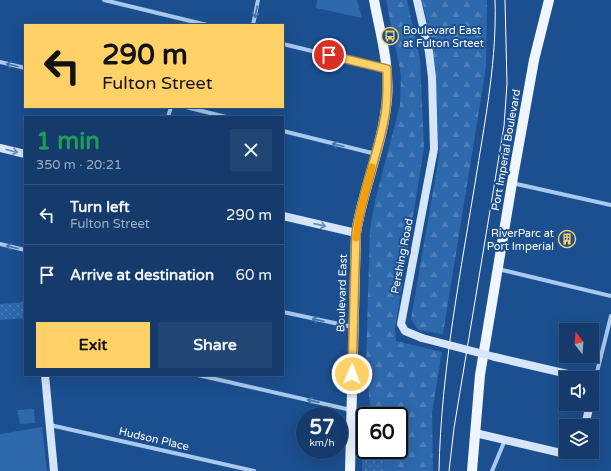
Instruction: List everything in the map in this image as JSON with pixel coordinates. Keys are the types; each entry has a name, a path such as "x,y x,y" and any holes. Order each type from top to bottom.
{"main road":[{"name":"Boulevard East","path":"350,471 356,233 376,154 387,98 387,69 374,0"},
{"name":"Port Imperial Boulevard","path":"472,471 480,375 534,60 549,0"}],"street":[{"path":"104,0 192,23"},
{"path":"253,24 258,0"},
{"name":"Pershing Road","path":"417,0 430,58 434,149 401,324 405,330 422,338 559,372"},
{"path":"284,44 387,69"},
{"path":"0,62 24,68"},
{"path":"190,108 222,116"},
{"path":"284,131 376,154"},
{"path":"0,148 24,154"},
{"path":"512,183 611,205"},
{"path":"284,216 356,233"},
{"path":"0,244 24,250"},
{"path":"498,268 611,296"},
{"path":"284,312 354,327"},
{"path":"596,371 611,316"},
{"path":"45,376 54,471"},
{"path":"202,376 352,410"},
{"name":"Hudson Place","path":"50,426 254,471"},
{"path":"475,433 559,453"},
{"path":"492,471 505,440"}],"green space":[{"path":"317,0 357,0 362,18 316,8"},
{"path":"386,0 407,0 420,59 424,148 395,329 396,341 442,352 432,412 433,471 383,471 384,459 408,459 408,407 370,407 366,362 370,229 375,201 400,105 401,75"},
{"path":"422,0 487,0 486,67 443,334 418,330 411,319 439,157 437,104 432,44"},
{"path":"24,302 24,318 0,320 0,304"},
{"path":"34,409 35,423 20,424 17,410"},
{"path":"42,427 47,471 0,471 0,434"},
{"path":"362,459 384,459 383,471 362,471"}],"tram line":[{"path":"439,471 448,358 458,283 484,129 493,64 495,0"},
{"path":"449,471 454,428 504,126 507,84 505,0"}],"slow traffic":[{"path":"356,238 360,213 372,167"}],"place":[{"name":"Boulevard East at Fulton Srteet","path":"390,36"},
{"name":"RiverParc at Port Imperial","path":"567,239"}],"route":[{"path":"329,55 387,69 387,98 384,121 368,180 356,233 352,374"}]}
